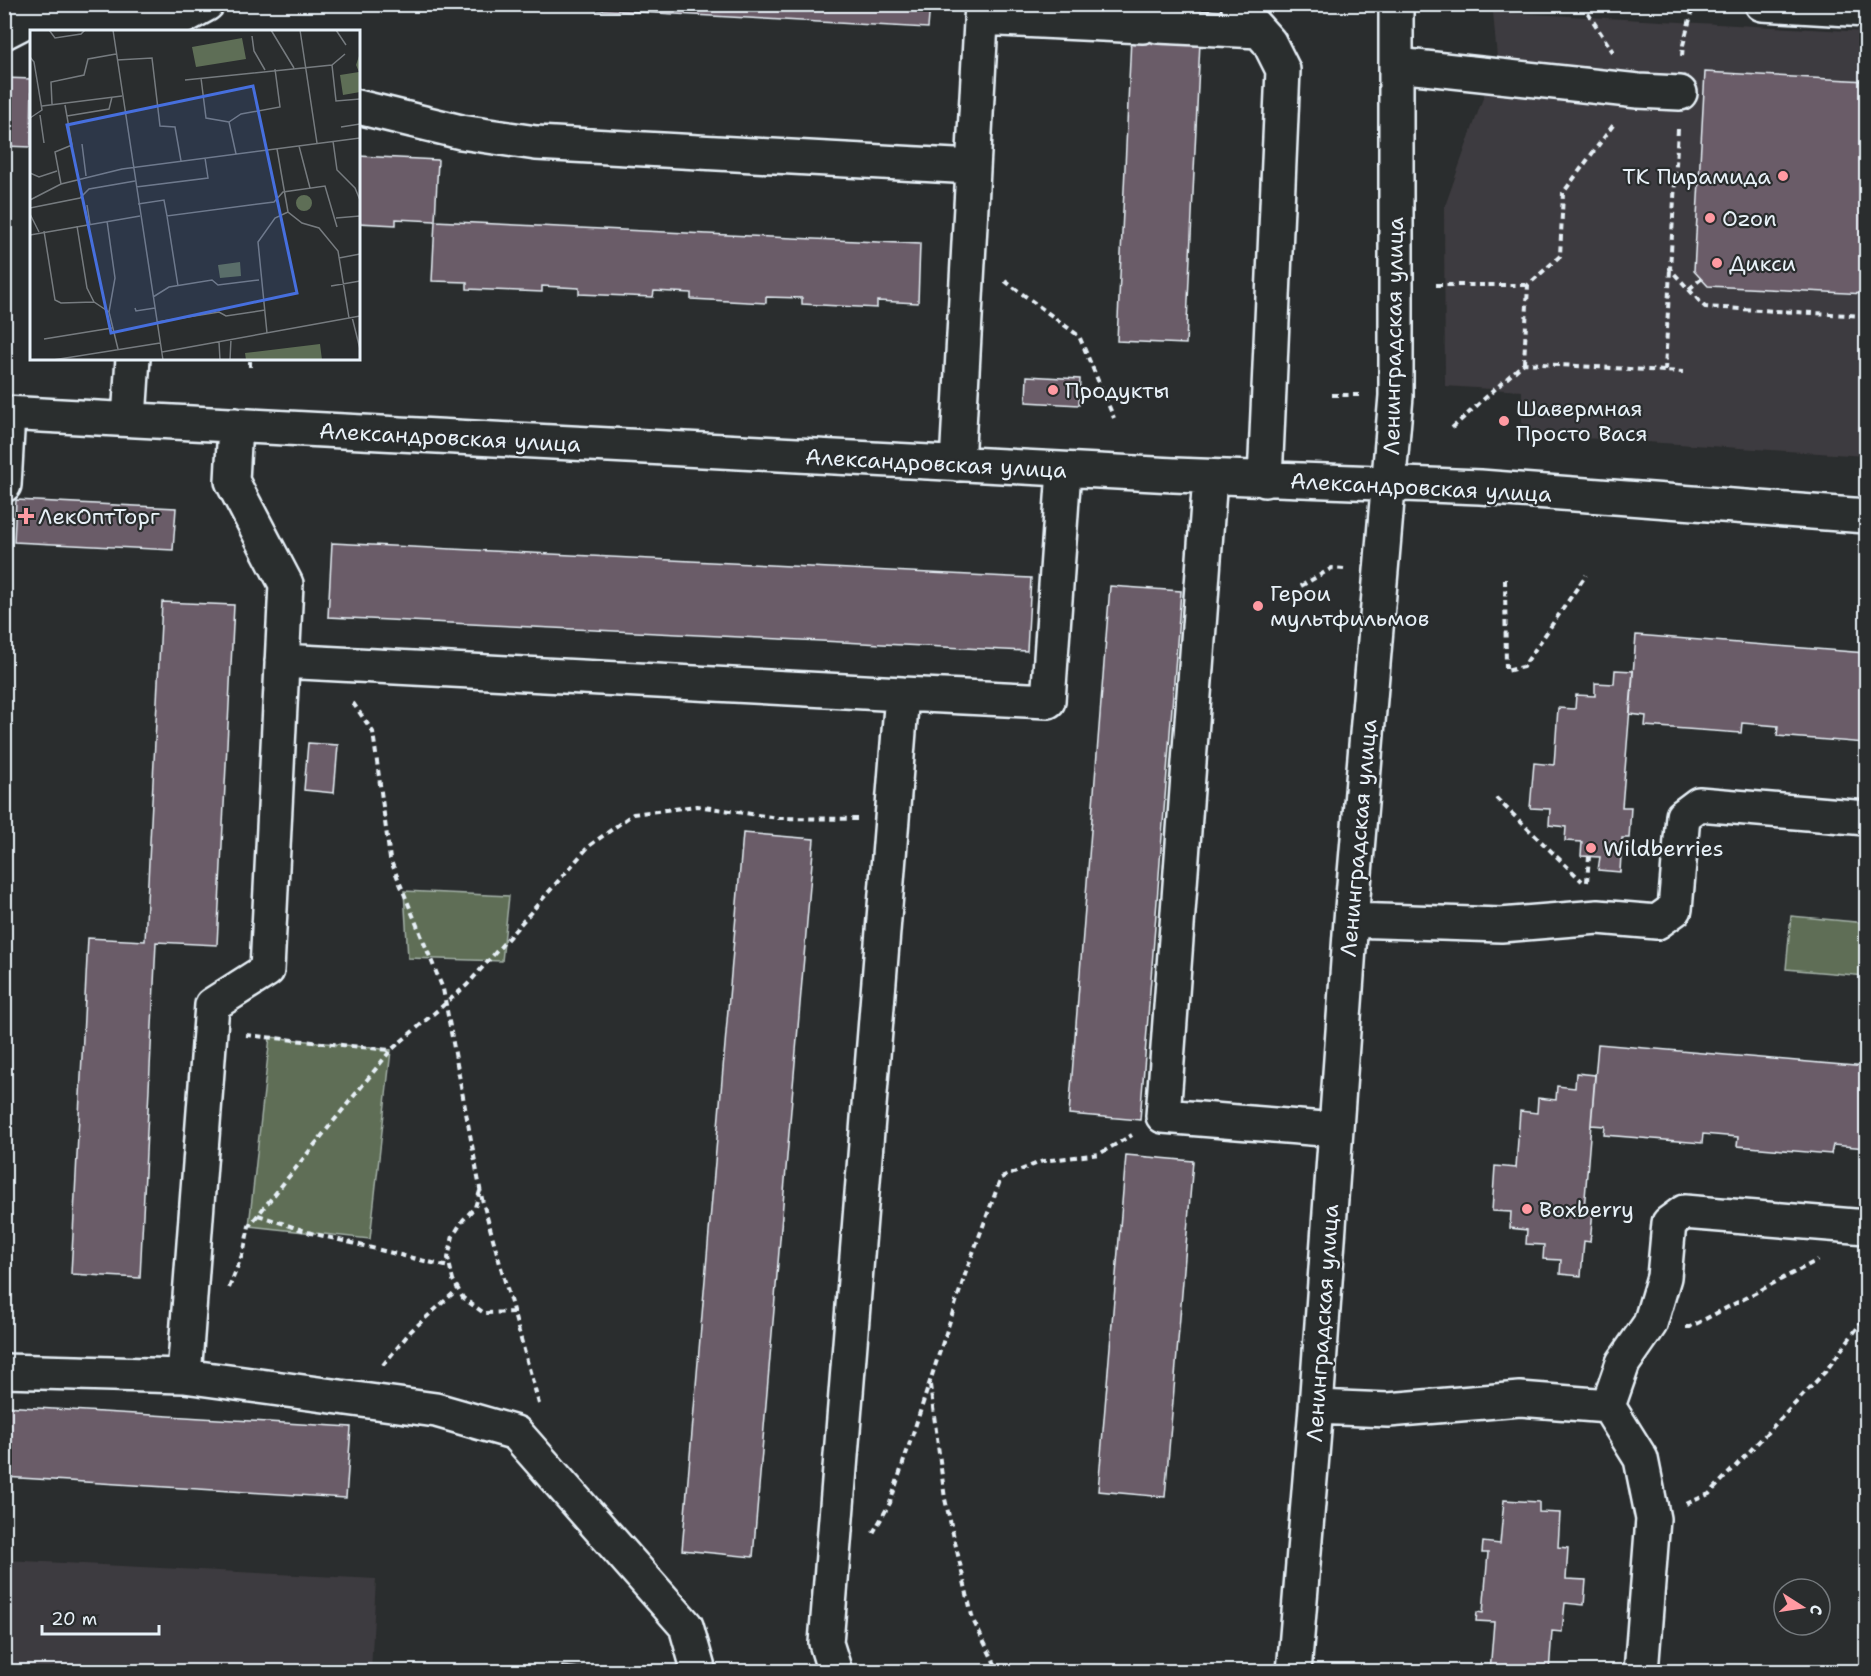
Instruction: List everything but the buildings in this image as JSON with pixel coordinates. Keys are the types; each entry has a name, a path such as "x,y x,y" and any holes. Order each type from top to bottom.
{"street":[{"path":"4,32 39,9 186,26 207,4"},
{"path":"1238,4 1269,42 1284,70 1265,480"},
{"name":"Ленинградская улица","path":"1294,1671 1316,1407 1350,920 1396,396 1396,4"},
{"path":"1762,4 1866,10"},
{"path":"957,464 981,11 1150,26 1259,31"},
{"path":"1397,65 1638,91 1680,93"},
{"path":"360,107 461,132 536,143 973,167"},
{"path":"129,419 133,360"},
{"path":"4,485 6,413"},
{"name":"Александровская улица","path":"6,413 1064,470 1492,488 1866,516"},
{"path":"184,1376 212,1005 267,970 285,584 232,481 235,425"},
{"path":"282,662 1048,701 1064,470"},
{"path":"1210,477 1163,1116 1336,1130"},
{"path":"835,1671 826,1643 902,694"},
{"path":"1350,920 1501,925 1598,917 1658,922 1675,909 1683,816 1699,804 1866,818"},
{"path":"1608,1406 1623,1363 1650,1324 1664,1276 1668,1223 1684,1212 1866,1227"},
{"path":"4,1371 184,1376 436,1410 516,1433 686,1626 699,1671"},
{"path":"1316,1407 1388,1410 1520,1400 1608,1406"},
{"path":"1608,1406 1641,1460 1653,1519 1641,1671"}],"path":[{"path":"1436,285 1528,285 1560,256 1563,193 1638,91 1582,4"},
{"path":"1665,371 1683,45 1694,4"},
{"path":"968,254 1079,336 1114,418"},
{"path":"1670,269 1705,307 1866,316"},
{"path":"1689,289 1701,279"},
{"path":"1452,428 1524,363 1528,285"},
{"path":"250,360 250,367"},
{"path":"1524,363 1683,372"},
{"path":"1332,395 1360,395"},
{"path":"1301,586 1332,568 1344,569"},
{"path":"1505,579 1506,671 1523,667 1586,576"},
{"path":"315,663 349,696 373,732 390,859 446,1003 481,1190 540,1407"},
{"path":"1496,798 1587,886"},
{"path":"227,1293 244,1250 249,1226 391,1050 467,985 589,846 633,814 697,806 778,818 892,820"},
{"path":"210,1032 391,1050"},
{"path":"868,1542 890,1503 967,1269 1001,1179 1043,1161 1099,1154 1163,1116"},
{"path":"481,1190 475,1207 453,1236 448,1258 449,1267 463,1298 484,1313 515,1312"},
{"path":"258,1215 311,1233 449,1267"},
{"path":"1650,1324 1690,1327 1825,1257"},
{"path":"368,1401 382,1366 411,1331 458,1289"},
{"path":"1653,1519 1709,1494 1825,1372 1866,1316"},
{"path":"930,1383 945,1499 973,1620 999,1671"}],"shaded area":[{"path":"1493,12 1866,32 1866,456 1522,434 1522,391 1445,386 1444,209 1497,58"},
{"path":"5,1560 376,1579 371,1671 5,1671"}],"green space":[{"path":"404,891 509,896 502,961 408,958"},
{"path":"1791,916 1866,923 1866,976 1786,969"},
{"path":"270,1037 391,1050 370,1239 249,1226"}],"place":[{"name":"ТК Пирамида","path":"1783,176"},
{"name":"Ozon","path":"1710,218"},
{"name":"Дикси","path":"1717,263"},
{"name":"Продукты","path":"1053,390"},
{"name":"Шавермная Просто Вася","path":"1504,421"},
{"name":"ЛекОптТорг","path":"26,516"},
{"name":"Герои мультфильмов","path":"1258,606"},
{"name":"Wildberries","path":"1591,848"},
{"name":"Boxberry","path":"1527,1209"}]}
